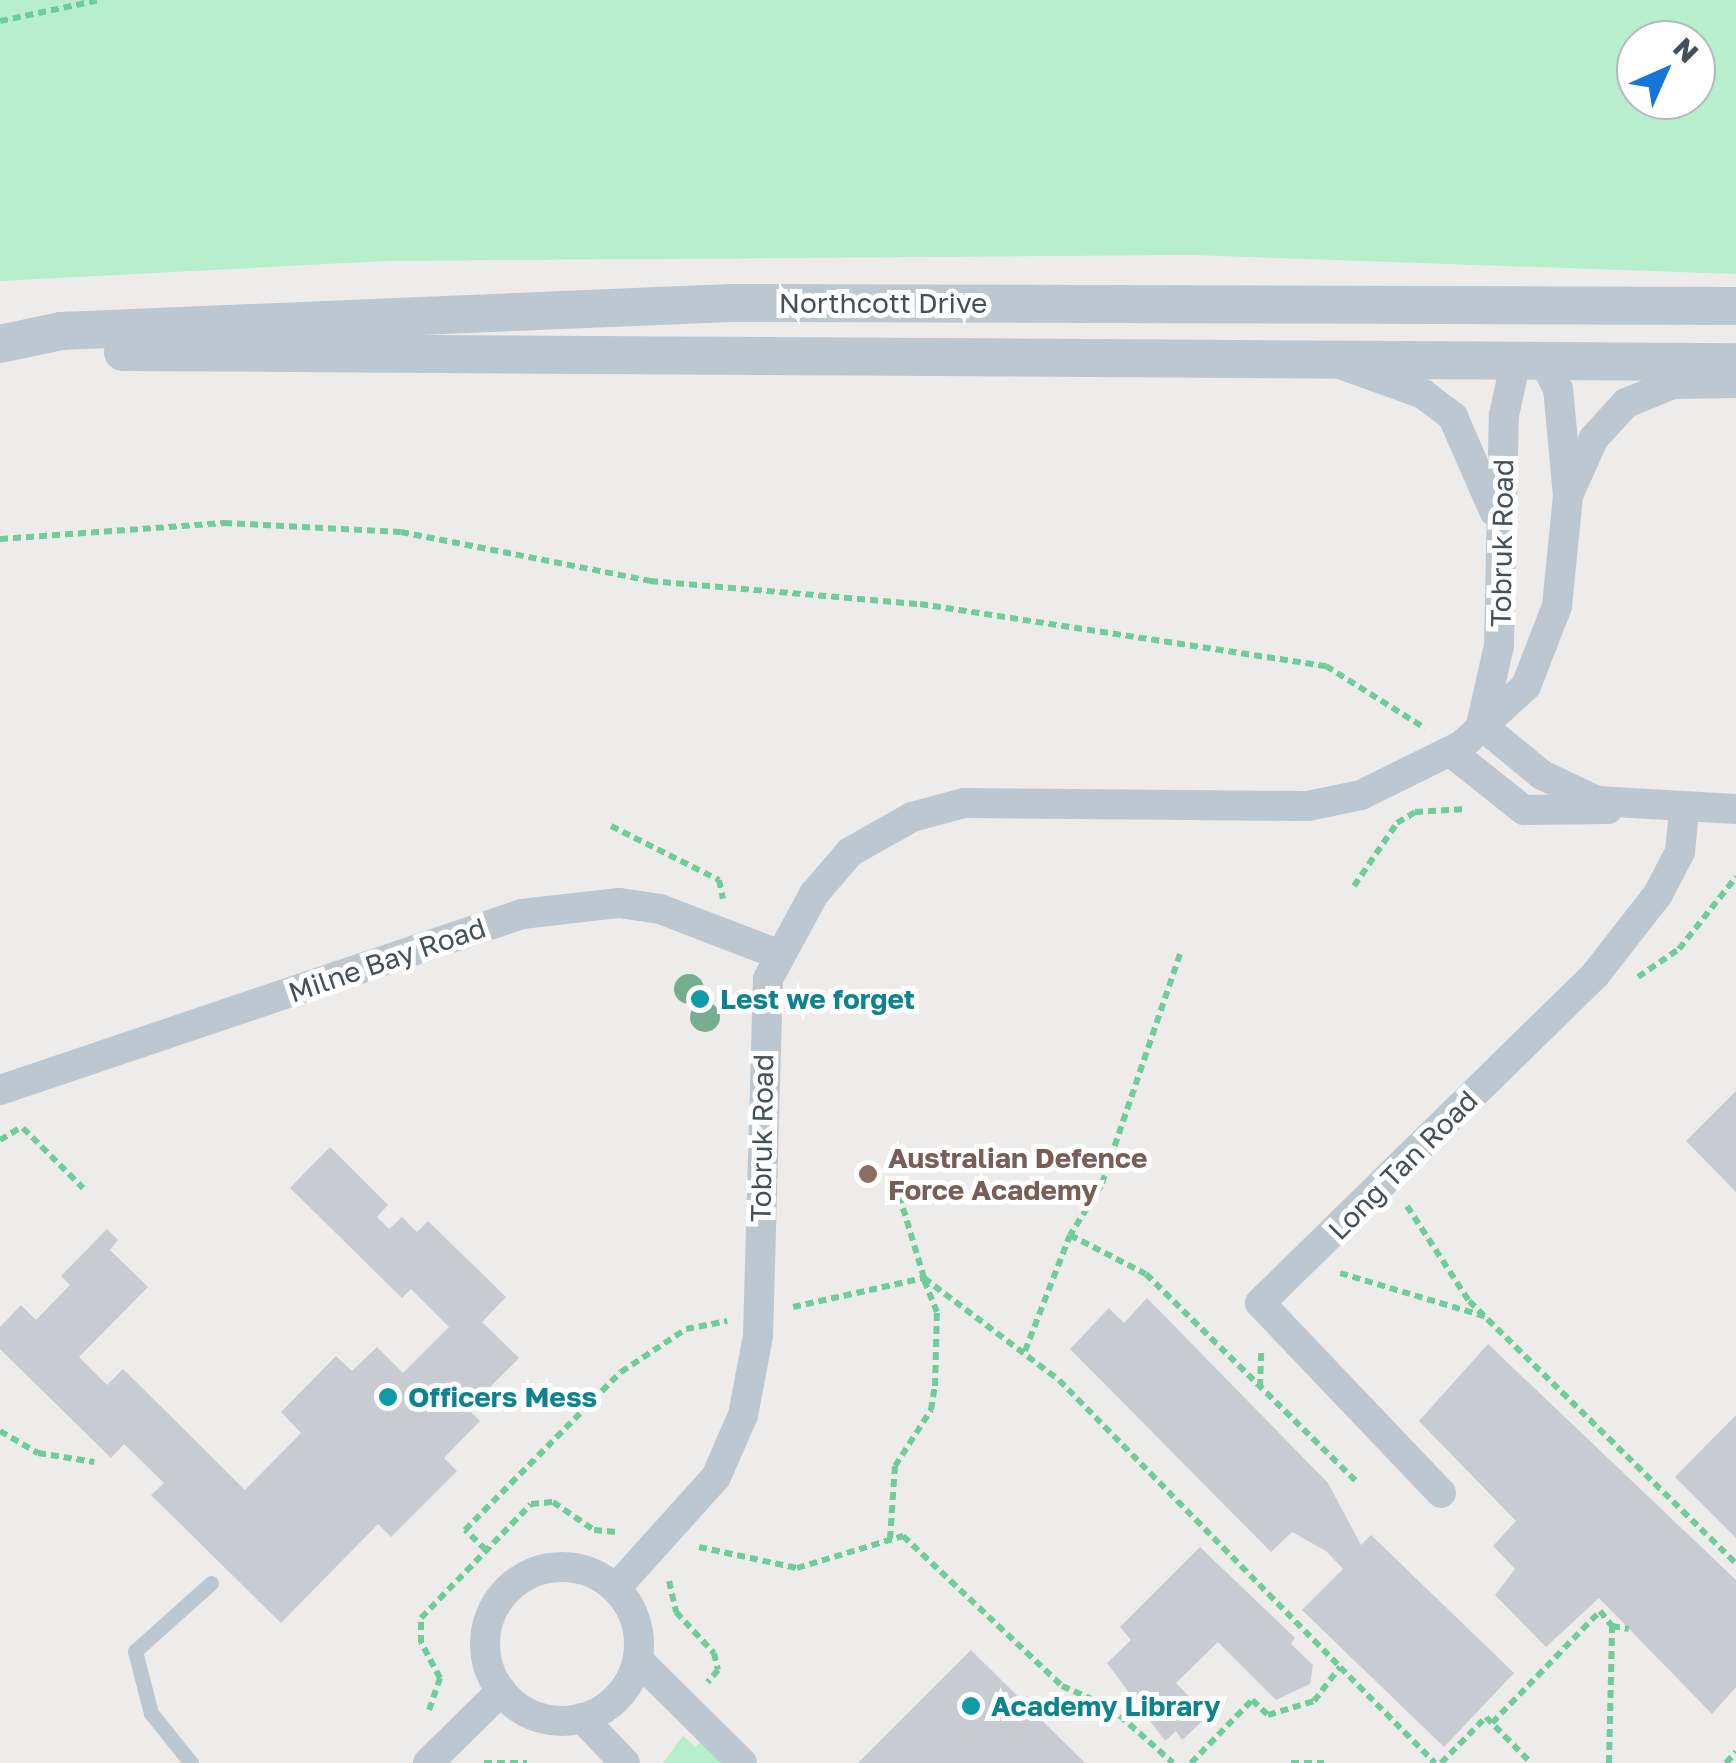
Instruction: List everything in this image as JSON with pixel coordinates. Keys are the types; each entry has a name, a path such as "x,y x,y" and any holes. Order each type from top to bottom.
{"street":[{"path":"1373,306 1528,356 1558,318 1597,306"},
{"name":"Northcott Drive","path":"16,342 528,308 1736,306"},
{"name":"Northcott Drive","path":"16,342 178,353 1328,360 1528,356 1736,362"},
{"name":"Tobruk Road","path":"616,1588 668,1534 736,1438 758,1316 757,1120 778,954 850,852 912,817 1004,802 1308,806 1361,795 1452,753 1526,686 1540,660 1560,590 1568,496 1560,397 1528,356 1504,415 1498,662 1481,725"},
{"path":"1328,360 1423,394 1453,417 1502,538"},
{"path":"1568,496 1594,438 1626,403 1674,384 1736,383"},
{"path":"1481,725 1556,784 1620,807"},
{"path":"1452,753 1524,810 1736,809"},
{"name":"Long Tan Road","path":"1442,1493 1260,1303 1605,964 1666,880 1684,811"},
{"name":"Milne Bay Road","path":"0,1090 522,914 620,903 712,923 778,954"},
{"path":"572,1567 616,1588 638,1629 638,1660 616,1700 582,1718 544,1718 501,1691 486,1631 509,1587 538,1570 572,1567"},
{"path":"638,1660 742,1763"},
{"path":"428,1763 501,1691"},
{"path":"582,1718 625,1763"}],"lane":[{"path":"190,1763 151,1713 134,1650 211,1582"}],"path":[{"path":"0,21 100,0"},
{"path":"0,539 224,523 401,532 650,581 920,604 1326,666 1452,753"},
{"path":"1354,886 1386,834 1415,812 1474,813"},
{"path":"611,826 726,884 712,923"},
{"path":"1622,984 1678,949 1736,877"},
{"path":"1024,1352 1070,1235 1101,1186 1180,954"},
{"path":"23,1128 83,1188"},
{"path":"890,1539 895,1466 931,1410 937,1312 894,1178"},
{"path":"1389,1215 1416,1188"},
{"path":"1403,1201 1450,1278 1736,1563"},
{"path":"1070,1235 1146,1274 1356,1481"},
{"path":"1346,1256 1332,1270 1487,1316"},
{"path":"486,1550 464,1530 621,1372 686,1329 924,1278 1024,1352 1435,1762 1486,1717 1531,1763"},
{"path":"0,1432 38,1453 94,1462"},
{"path":"421,1716 440,1688 421,1644 422,1618 532,1504 553,1502 611,1532 647,1514 691,1554 701,1544 797,1568 903,1536 1062,1686 1110,1707 1173,1763"},
{"path":"675,1570 669,1600 714,1652 718,1670 686,1708"},
{"path":"1492,1723 1600,1611 1612,1626 1609,1763"},
{"path":"1612,1626 1629,1629"},
{"path":"1191,1763 1252,1700 1268,1715 1314,1702 1340,1667"},
{"path":"1726,1763 1736,1752"},
{"path":"484,1763 527,1763"},
{"path":"1290,1763 1324,1763"}],"green space":[{"path":"0,0 1736,0 1736,274 1192,255 384,261 0,281"},
{"path":"683,1736 695,1747 704,1738 729,1763 663,1763"}],"building":[{"path":"1736,1091 1736,1192 1686,1141"},
{"name":"Officers Mess","path":"330,1147 388,1205 377,1217 389,1229 402,1217 417,1232 428,1221 506,1297 482,1322 519,1358 468,1409 480,1421 444,1458 457,1471 391,1537 378,1524 281,1623 151,1495 164,1483 124,1444 111,1458 0,1349 0,1327 21,1305 36,1320 70,1285 61,1276 107,1229 118,1240 110,1250 148,1287 79,1357 107,1385 123,1369 245,1490 301,1433 281,1412 336,1356 352,1371 377,1347 403,1373 449,1327 411,1289 402,1298 290,1188"},
{"path":"1147,1298 1328,1483 1361,1545 1371,1535 1514,1673 1444,1747 1302,1610 1343,1569 1326,1551 1292,1532 1271,1552 1070,1349 1109,1308 1124,1323"},
{"path":"1488,1344 1736,1580 1736,1687 1712,1714 1599,1598 1546,1647 1495,1595 1515,1569 1493,1546 1516,1521 1419,1421"},
{"path":"1736,1415 1736,1538 1675,1477"},
{"path":"1200,1547 1295,1638 1291,1644 1313,1665 1310,1684 1276,1700 1218,1642 1176,1683 1208,1716 1182,1740 1176,1731 1165,1741 1107,1663 1131,1640 1120,1627"},
{"name":"Academy Library","path":"971,1650 1085,1763 858,1763"}],"place":[{"name":"Lest we forget","path":"700,999"},
{"name":"Australian Defence Force Academy","path":"868,1174"},
{"name":"Officers Mess","path":"388,1397"},
{"name":"Academy Library","path":"971,1706"}]}
